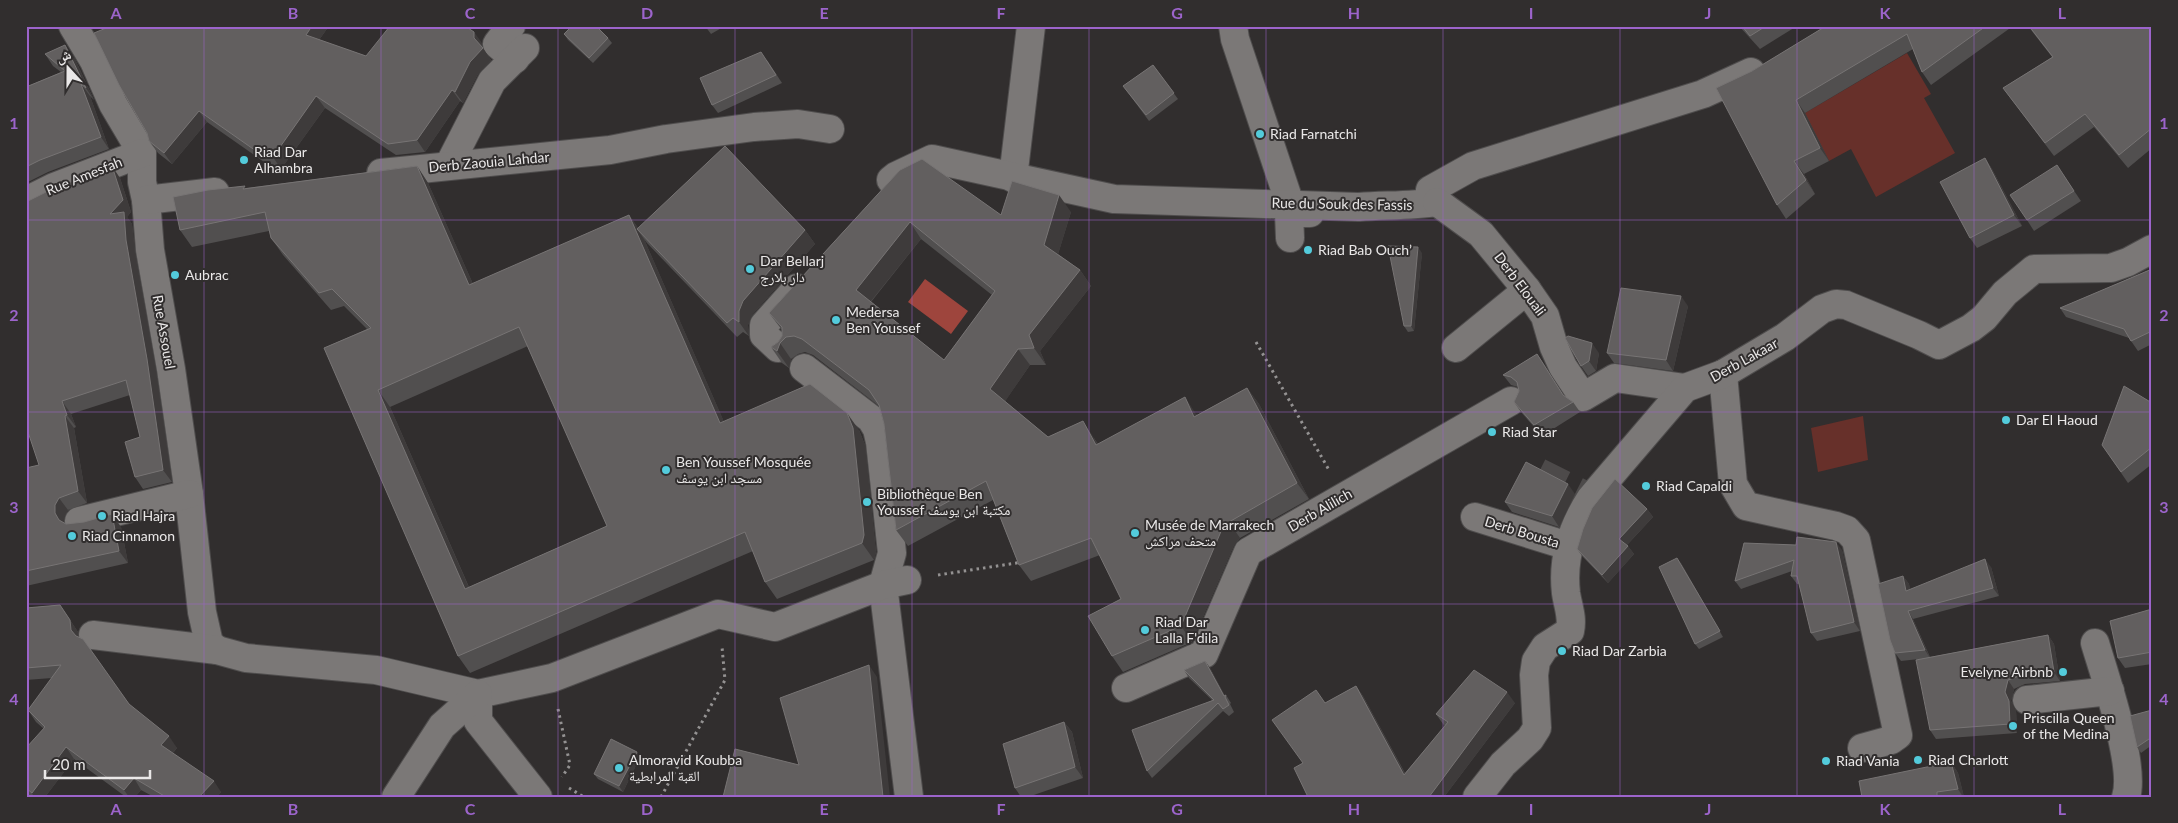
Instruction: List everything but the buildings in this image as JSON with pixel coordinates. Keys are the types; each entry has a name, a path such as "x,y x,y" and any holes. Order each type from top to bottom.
{"street":[{"path":"73,26 94,61 113,104 142,154"},
{"path":"449,165 492,80 520,54 497,44 511,26"},
{"path":"1233,26 1236,39 1299,205 1310,214 1289,213 1290,238"},
{"path":"1013,178 1031,29"},
{"name":"Rue du Souk des Fassis","path":"876,198 896,176 932,159 1013,178 1067,187 1114,199 1299,205 1414,206 1437,202 1430,190 1473,166 1703,94 1753,71 1775,58"},
{"name":"Derb Zaouia Lahdar","path":"352,176 610,150 666,139 754,127 798,124 830,129"},
{"name":"Rue Assouel","path":"142,154 142,182 146,200 150,250 171,369 189,494 205,632 209,643 217,650"},
{"name":"Rue Amesfah","path":"26,201 54,187 142,154"},
{"path":"146,200 244,188"},
{"name":"Derb Elouali","path":"1437,202 1481,234 1527,290 1545,316 1561,368 1583,396 1615,378 1685,388"},
{"name":"Derb Lakaar","path":"1477,797 1503,764 1530,740 1537,728 1534,675 1536,661 1545,647 1570,631 1572,623 1564,582 1564,564 1568,546 1582,511 1685,388 1723,374 1785,337 1822,309 1836,304 1860,310 1939,345 1971,328 1984,318 2005,293 2034,269 2111,268 2128,262 2152,249"},
{"path":"778,348 764,336 764,325 812,270"},
{"path":"1456,348 1527,290"},
{"path":"804,368 871,419 877,429 895,582 909,797"},
{"path":"1723,374 1733,484 1746,506 1836,526 1847,530 1856,540 1898,735 1891,740 1862,748"},
{"name":"Derb Alilich","path":"1126,688 1204,654 1248,552 1511,400"},
{"path":"79,521 189,494"},
{"name":"Derb Bousta","path":"1475,518 1568,546"},
{"path":"93,635 217,650 246,658 376,670 478,694 552,678 718,614 775,627 895,582"},
{"path":"2095,643 2110,691 2128,768 2126,797"},
{"path":"2027,700 2110,691"},
{"path":"478,694 478,722 548,789"},
{"path":"396,797 442,726 478,694"}],"path":[{"path":"1256,342 1344,497"},
{"path":"895,582 1023,562"},
{"path":"660,797 725,680 718,614"},
{"path":"548,789 570,765 552,678"},
{"path":"567,787 584,797"}],"shaded area":[{"path":"1907,53 1931,94 1924,98 1955,153 1876,197 1851,149 1829,161 1805,113"},
{"path":"925,279 968,311 951,334 908,302"},
{"path":"1863,416 1868,460 1818,472 1811,428"}],"tunnel":[{"path":"1539,472 1591,498"}],"place":[{"name":"Riad Farnatchi","path":"1260,134"},
{"name":"Riad Dar Alhambra","path":"244,160"},
{"name":"Riad Bab Ouch’","path":"1308,250"},
{"name":"Dar Bellarj دار بلارج","path":"750,269"},
{"name":"Aubrac","path":"175,275"},
{"name":"Medersa Ben Youssef","path":"836,320"},
{"name":"Dar El Haoud","path":"2006,420"},
{"name":"Riad Star","path":"1492,432"},
{"name":"Ben Youssef Mosquée مسجد ابن يوسف","path":"666,470"},
{"name":"Riad Capaldi","path":"1646,486"},
{"name":"Bibliothèque Ben Youssef مكتبة ابن يوسف","path":"867,502"},
{"name":"Riad Hajra","path":"102,516"},
{"name":"Musée de Marrakech متحف مراكش","path":"1135,533"},
{"name":"Riad Cinnamon","path":"72,536"},
{"name":"Riad Dar Lalla F'dila","path":"1145,630"},
{"name":"Riad Dar Zarbia","path":"1562,651"},
{"name":"Evelyne Airbnb","path":"2063,672"},
{"name":"Priscilla Queen of the Medina","path":"2013,726"},
{"name":"Riad Charlott","path":"1918,760"},
{"name":"Riad Vania","path":"1826,761"},
{"name":"Almoravid Koubba القبة المرابطية","path":"619,768"}]}
